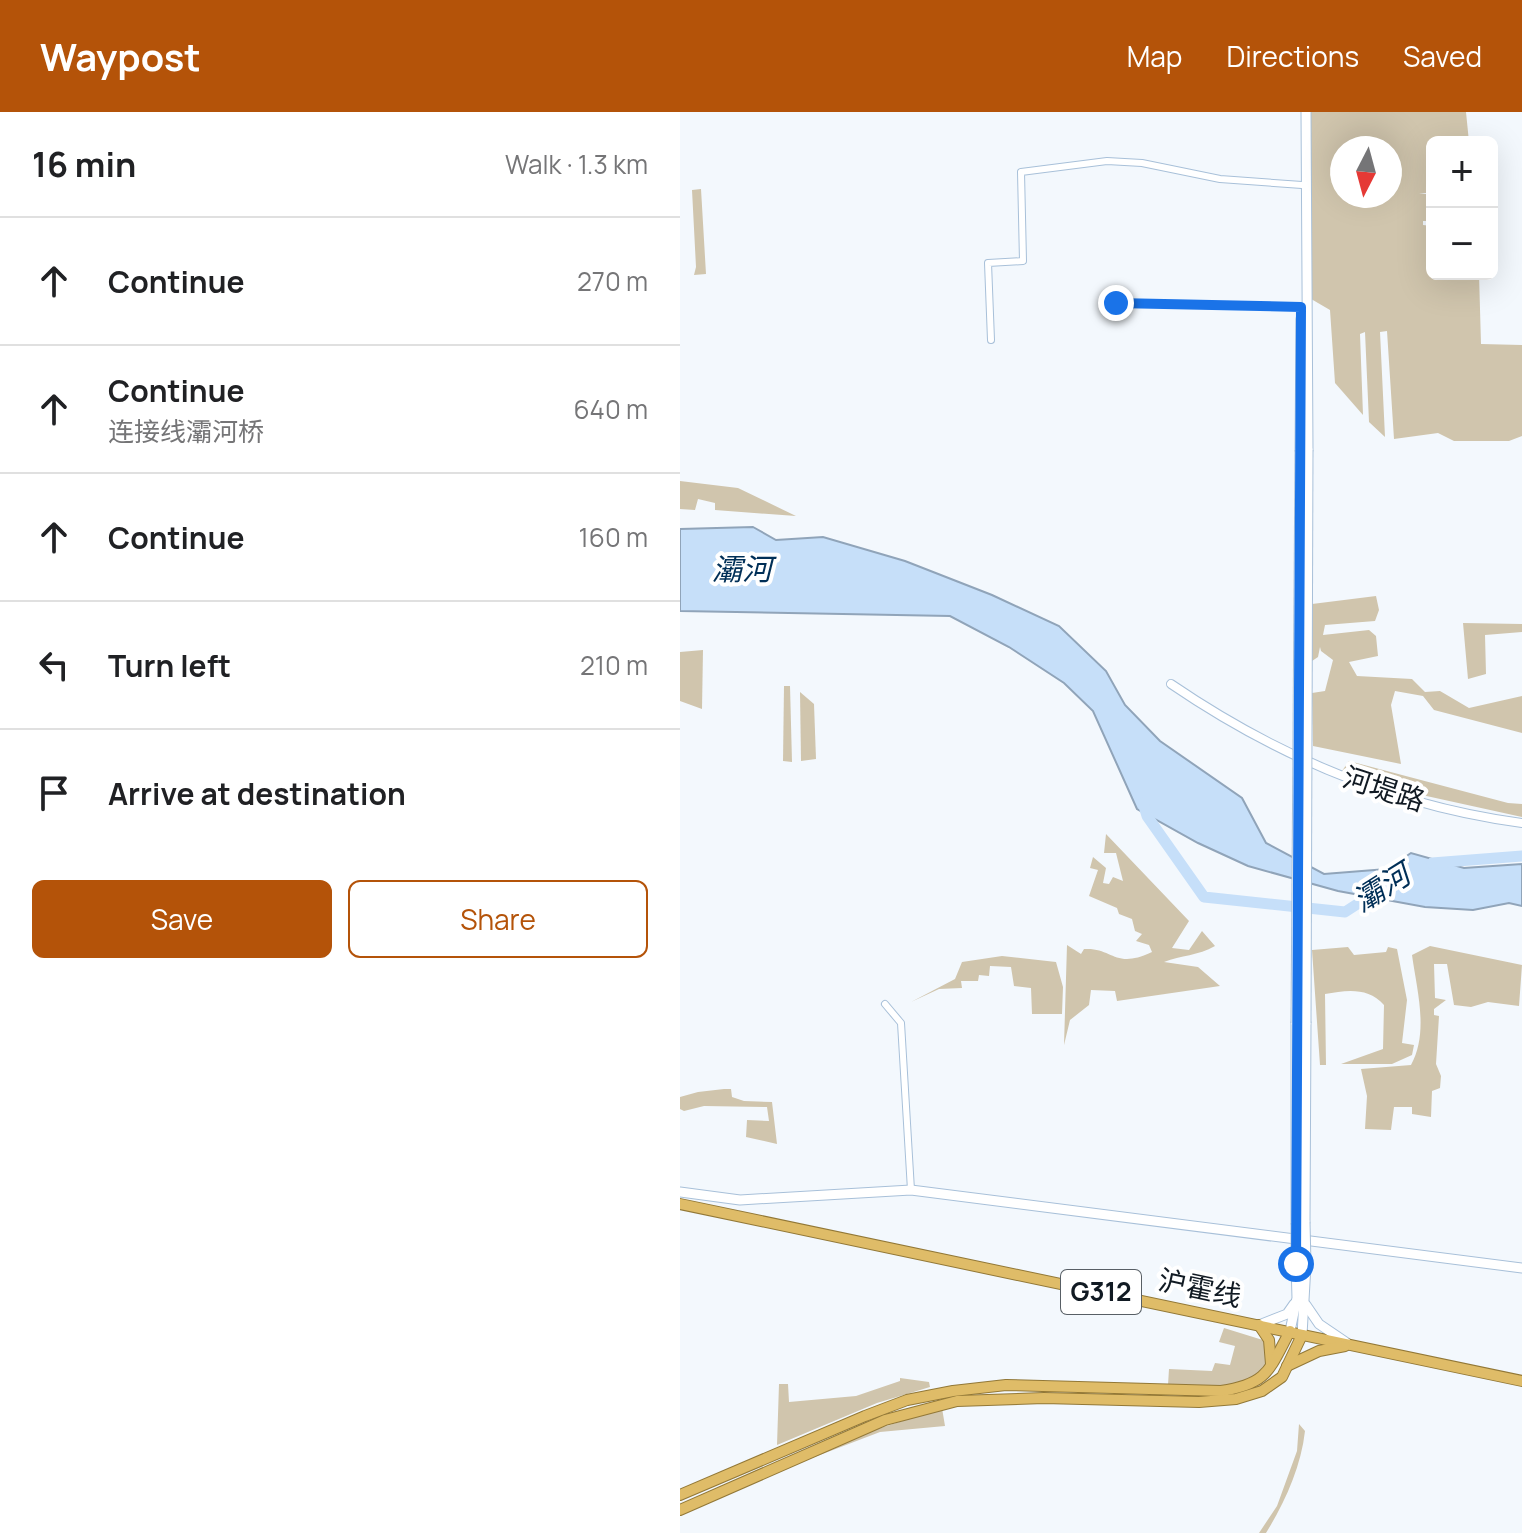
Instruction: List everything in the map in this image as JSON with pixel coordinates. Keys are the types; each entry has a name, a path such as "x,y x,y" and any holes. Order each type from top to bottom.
{"highway":[{"name":"沪霍线","path":"680,1204 1522,1381"},
{"path":"1259,1325 1271,1347 1271,1367"},
{"path":"680,1495 907,1400 953,1391 1006,1385 1221,1391 1245,1388 1260,1380 1271,1367 1290,1331"},
{"path":"680,1510 885,1420 957,1401 1044,1398 1199,1402 1236,1399 1262,1391 1282,1377 1302,1335"},
{"path":"1287,1366 1319,1351 1350,1344"}],"main road":[{"path":"1304,112 1301,307 1304,450"},
{"path":"1302,1335 1304,112"},
{"path":"680,1192 740,1200 911,1190 1522,1268"},
{"path":"1259,1325 1287,1314 1301,1302"},
{"path":"1290,1331 1301,1302"},
{"path":"1301,1302 1319,1324 1350,1344"}],"street":[{"path":"991,340 988,263 1023,261 1021,172 1107,161 1142,163 1220,179 1302,185"},
{"path":"1116,303 1301,307"},
{"name":"河堤路","path":"1171,684 1262,741 1334,773 1419,802 1484,818 1522,823"},
{"path":"885,1004 901,1023 911,1190"}],"shaded area":[{"path":"1306,112 1466,112 1468,136 1426,136 1426,193 1419,193 1426,194 1426,221 1423,225 1426,225 1426,280 1479,280 1481,344 1522,345 1522,436 1509,441 1454,441 1438,433 1394,439 1387,331 1380,332 1385,437 1369,422 1365,332 1360,334 1363,415 1335,383 1330,310 1306,296"},
{"path":"701,189 706,274 694,275 692,190"},
{"path":"680,481 738,488 796,516 715,510 715,503 698,499 695,510 680,509"},
{"path":"1376,596 1379,610 1375,621 1325,625 1323,635 1369,630 1376,636 1378,656 1349,662 1357,676 1412,679 1425,692 1440,691 1469,708 1522,696 1522,733 1434,710 1423,696 1395,691 1391,705 1401,764 1313,746 1312,693 1325,691 1333,660 1320,647 1318,657 1312,661 1312,604"},
{"path":"1463,623 1522,624 1522,632 1485,635 1486,674 1468,679"},
{"path":"703,650 702,709 680,701 680,652"},
{"path":"784,686 790,686 792,762 783,761"},
{"path":"800,692 814,704 816,759 801,761"},
{"path":"1349,761 1508,803 1522,804 1522,817 1381,786 1342,771"},
{"path":"1106,834 1189,921 1172,948 1189,950 1202,931 1215,946 1164,962 1198,967 1220,986 1117,1001 1115,991 1091,990 1089,1005 1070,1020 1064,1045 1067,945 1081,954 1084,949 1094,949 1129,959 1152,952 1149,945 1136,941 1142,934 1135,931 1132,919 1119,914 1117,908 1089,896 1098,870 1090,868 1093,857 1106,868 1103,883 1109,884 1113,877 1123,881 1116,853 1104,853"},
{"path":"1430,946 1522,965 1519,1006 1488,1002 1471,1007 1454,1005 1447,964 1434,964 1435,998 1446,1000 1434,1009 1434,1015 1439,1016 1436,1064 1441,1076 1440,1088 1432,1091 1431,1117 1412,1114 1412,1107 1394,1107 1391,1130 1365,1129 1367,1096 1361,1069 1411,1065 1421,1025 1412,955"},
{"path":"1348,947 1354,955 1386,952 1388,947 1397,949 1407,1000 1402,1043 1414,1045 1412,1055 1392,1064 1341,1064 1383,1049 1384,1005 1371,995 1357,991 1341,992 1325,994 1326,1065 1320,1065 1312,950"},
{"path":"1002,956 1056,962 1063,987 1062,1014 1032,1014 1031,988 1014,986 1011,967 990,966 989,976 979,975 978,981 961,981 962,988 939,989 911,1002 955,979 962,962"},
{"path":"731,1089 732,1097 744,1101 772,1102 777,1144 746,1137 747,1120 769,1121 767,1107 704,1106 684,1111 680,1109 680,1097"},
{"path":"1224,1328 1266,1341 1270,1359 1264,1372 1239,1385 1168,1385 1169,1369 1212,1371 1215,1363 1230,1365 1235,1346 1219,1342"},
{"path":"900,1378 929,1382 930,1387 877,1403 777,1445 779,1384 788,1384 789,1402 856,1396 900,1381"},
{"path":"942,1408 945,1426 880,1432 778,1471 850,1438"},
{"path":"1299,1424 1305,1431 1296,1471 1266,1533 1259,1533 1277,1506 1297,1451"}],"water":[{"name":"灞河","path":"753,527 776,540 823,537 905,561 992,595 1059,626 1106,671 1125,705 1160,741 1242,798 1266,843 1324,874 1387,869 1411,853 1464,868 1522,864 1522,906 1509,903 1473,910 1425,907 1338,891 1248,866 1198,843 1137,809 1093,711 1064,683 1009,647 950,616 680,611 680,529"}],"waterway":[{"name":"灞河","path":"1143,803 1147,816 1204,897 1345,912 1379,890"},
{"name":"灞河","path":"1432,863 1522,856"}],"route":[{"path":"1116,303 1301,307 1296,1264"}]}
